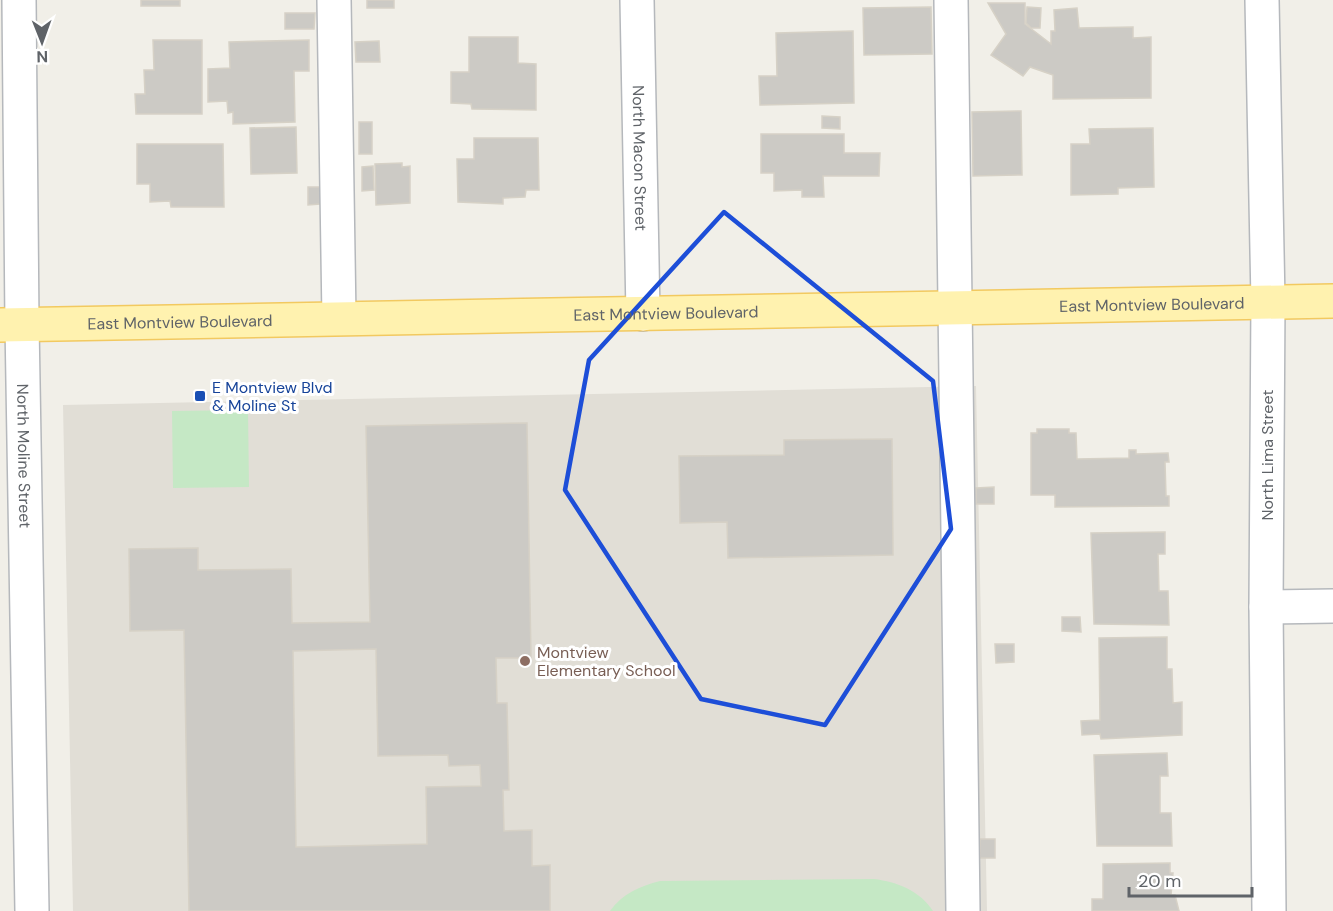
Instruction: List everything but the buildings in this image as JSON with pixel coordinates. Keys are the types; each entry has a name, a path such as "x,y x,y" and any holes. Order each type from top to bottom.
{"main road":[{"name":"East Montview Boulevard","path":"11,325 1333,301"}],"street":[{"name":"North Moline Street","path":"19,0 11,325 32,911"},
{"path":"334,0 339,318"},
{"name":"North Macon Street","path":"636,0 642,314"},
{"path":"951,0 963,911"},
{"name":"North Lima Street","path":"1262,0 1268,301 1266,607 1269,911"},
{"path":"1266,607 1333,606"}],"highlighted area":[{"path":"724,212 933,381 951,529 825,725 701,699 565,490 589,360"}],"shaded area":[{"name":"Montview Elementary School","path":"976,386 987,911 73,911 63,405"}],"green space":[{"path":"248,410 249,487 173,488 172,411"},
{"path":"874,879 907,888 933,911 610,911 632,892 660,881"}],"place":[{"name":"E Montview Blvd & Moline St","path":"200,396"},
{"name":"Montview Elementary School","path":"525,661"}]}
